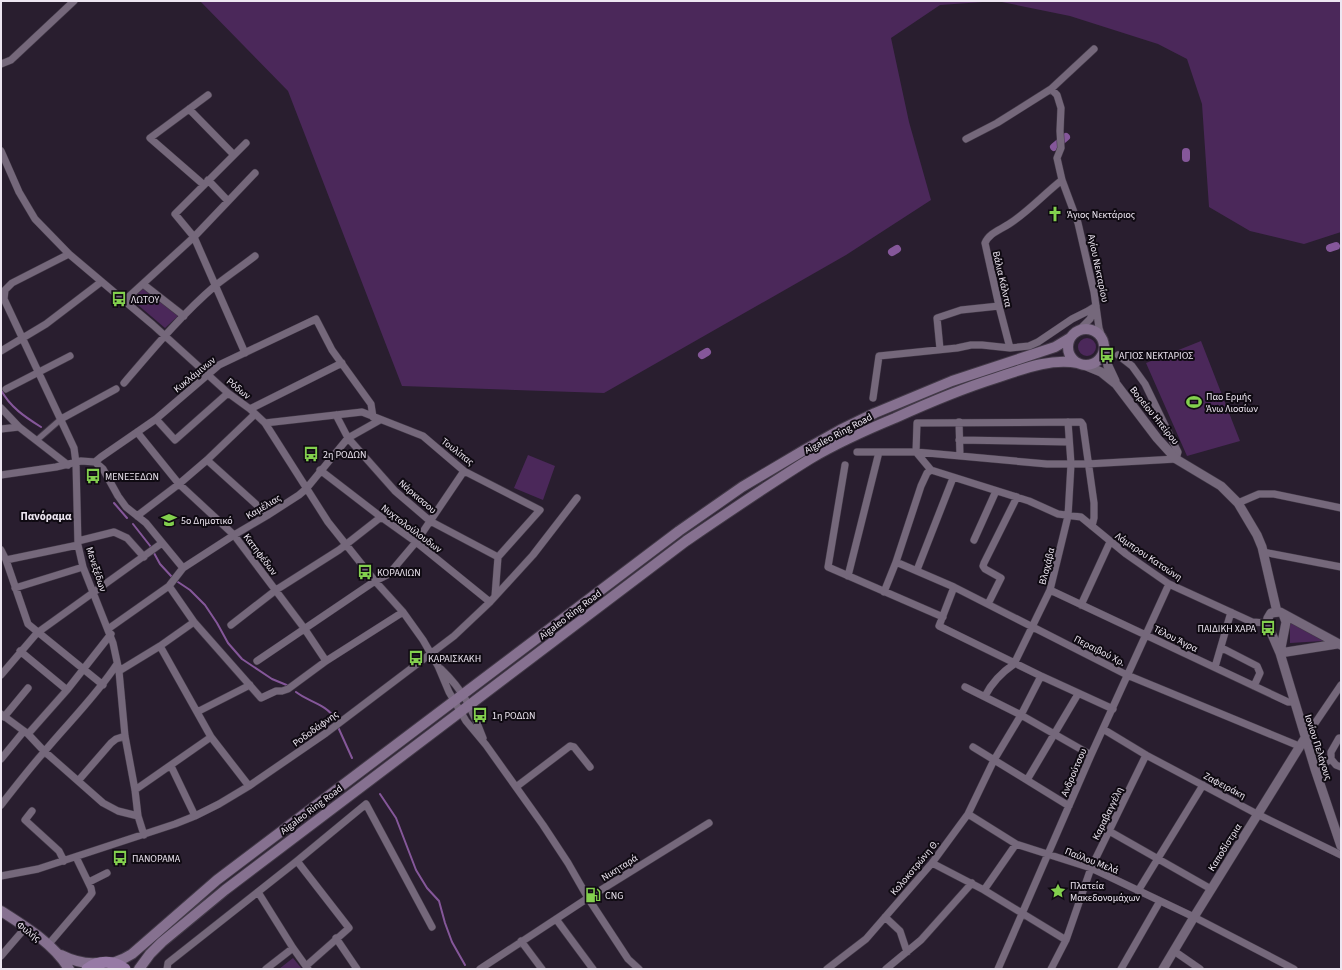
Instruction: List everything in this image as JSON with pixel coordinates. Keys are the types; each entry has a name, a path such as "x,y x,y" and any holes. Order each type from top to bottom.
{"main road":[{"path":"1090,328 1099,333 1104,342 1104,353 1096,362 1081,364 1073,360 1068,349 1068,343 1074,333 1079,330 1090,328"},
{"name":"Aigaleo Ring Road","path":"113,963 132,954 217,880 680,531 742,487 806,449 854,423 958,378 1055,347 1070,338"},
{"name":"Aigaleo Ring Road","path":"139,969 150,954 162,942 195,913 686,541 749,497 812,459 880,424 928,403 987,380 1046,363 1066,361 1081,364"},
{"name":"Φυλής","path":"1,911 26,927 52,948 76,962 92,966"},
{"name":"Φυλής","path":"52,948 70,969"},
{"path":"92,966 105,962 113,963 125,969"}],"street":[{"path":"1,64 11,60 74,1"},
{"path":"966,139 1051,89 1094,49"},
{"name":"Αγίου Νεκταρίου","path":"1051,89 1057,95 1061,108 1061,148 1058,158 1062,180 1078,223 1104,342"},
{"path":"208,95 150,138 228,201"},
{"path":"190,109 234,155"},
{"path":"245,353 194,237 175,214 246,143"},
{"name":"Ρόδων","path":"1,151 19,192 36,219 69,254 153,325 228,393 265,424 328,522 375,581 403,612 432,654 466,721 486,745 561,851 588,898 628,959 638,969"},
{"path":"124,302 194,237 255,173"},
{"name":"Βάλια Κάλντα","path":"1010,348 985,243 991,235 1018,218 1042,195 1062,180"},
{"name":"Μενεξέδων","path":"69,254 12,283 5,290 3,295 74,448 72,464 78,543 83,567 110,631 118,668 138,816 144,835"},
{"path":"124,383 164,336 184,316 216,286 255,256"},
{"path":"1,351 46,324 101,282"},
{"path":"143,284 184,316"},
{"path":"940,349 937,318 961,310 999,306"},
{"path":"1079,330 1090,319 1096,306"},
{"path":"873,398 879,356 982,344 1010,348 1029,346 1096,306"},
{"name":"Κυκλάμινων","path":"95,462 100,457 156,419 219,365 316,319 332,350 342,363"},
{"name":"Βορείου Ηπείρου","path":"1104,342 1108,366 1116,384 1157,438 1176,458"},
{"path":"1118,355 1132,366 1145,384 1178,452 1176,458"},
{"path":"6,389 70,356"},
{"path":"137,516 179,484 207,460 252,412 342,363 348,374 371,404 377,418"},
{"name":"Βορείου Ηπείρου","path":"1081,364 1101,372 1116,384"},
{"path":"37,440 61,419 116,389"},
{"path":"156,419 175,440 228,393"},
{"path":"1,408 19,426 72,464"},
{"name":"Τουλίπας","path":"336,415 362,412 423,436 464,471 540,510 498,557"},
{"path":"265,424 336,415"},
{"name":"Νάρκισσου","path":"336,415 348,438 394,491 430,521 498,557"},
{"name":"Καμέλιας","path":"1,759 67,690 84,669 110,631 169,586 183,568 299,495 306,489 320,470 348,438 377,418"},
{"path":"959,422 960,456"},
{"name":"Βλαχάβα","path":"985,696 995,680 1003,671 1014,664 1050,590 1068,516 1071,464 1068,422"},
{"path":"884,592 896,562 926,473 931,470 916,452 917,423 1081,422 1083,425 1094,503 1094,518 1092,526"},
{"path":"1,429 19,426"},
{"name":"Κατηφέδων","path":"137,432 179,484 234,535 304,628 326,661"},
{"path":"959,440 1070,442"},
{"path":"857,452 916,452 1026,463 1071,464 1176,458 1221,486 1238,504 1257,535 1280,613 1286,622 1280,653"},
{"path":"848,576 879,452"},
{"path":"207,460 268,515"},
{"path":"1,474 86,461 95,462 103,470 122,502 146,523 183,568"},
{"path":"845,465 828,567 943,617"},
{"name":"Νυχτολούλουδων","path":"320,470 381,517 493,599"},
{"name":"Λάμπρου Κατσώνη","path":"931,470 1029,501 1058,514 1081,517 1110,542 1168,584 1252,622 1267,623"},
{"path":"257,660 375,581 389,574 416,542 464,471"},
{"path":"917,570 953,478"},
{"path":"974,540 996,491"},
{"path":"1238,504 1252,497 1266,494 1306,500 1341,508"},
{"path":"988,604 1001,578 985,569 983,566 1017,497"},
{"name":"Ροδοδάφνης","path":"1,876 29,872 144,835 195,816 249,786 326,733 463,629 533,555 577,498"},
{"path":"231,625 276,590 346,544 381,517"},
{"path":"6,560 78,543 114,532 127,538 144,556"},
{"path":"1081,605 1110,542"},
{"path":"1,675 20,651 38,633 162,543"},
{"path":"1,550 6,560 28,624 103,685"},
{"path":"1263,552 1341,567"},
{"path":"493,599 498,557"},
{"name":"Περαιβού Χρ.","path":"896,562 954,587 1127,675 1299,746"},
{"path":"15,588 83,567"},
{"name":"Ανδρούτσου","path":"998,969 1091,755 1168,584"},
{"path":"169,586 194,622 261,698 276,691 288,689 326,661 403,612"},
{"path":"954,587 939,626 1014,664 1113,709"},
{"name":"Τέλου Άγρα","path":"1050,590 1288,702 1294,702"},
{"path":"1215,668 1222,648 1231,612"},
{"path":"1280,653 1267,623 1270,615 1280,613 1339,645"},
{"path":"1,805 44,751 118,668 160,646 194,622"},
{"path":"1280,653 1339,645"},
{"path":"160,646 211,737 249,786"},
{"path":"1222,648 1257,666 1260,672 1254,686"},
{"path":"20,651 67,690"},
{"name":"Ιονίου Πελάγους","path":"1280,653 1305,738 1341,846"},
{"name":"Ρόδων","path":"438,666 450,677 464,694 486,745"},
{"name":"Κολοκοτρώνη Θ.","path":"827,969 866,939 932,863 968,814 994,760 1021,715 1041,676"},
{"path":"197,712 250,685"},
{"path":"1305,738 1341,685"},
{"path":"965,687 1021,715 1091,755"},
{"path":"28,688 2,716 26,733 44,751 110,808 138,816"},
{"path":"1027,780 1078,694"},
{"name":"Ζαφειράκη","path":"1103,730 1258,814 1341,855"},
{"path":"78,781 111,743 116,739 126,736"},
{"path":"135,790 211,737"},
{"name":"Καποδίστρια","path":"1163,969 1305,738"},
{"path":"1341,738 1339,738 1331,752 1331,759 1336,765 1341,767"},
{"path":"516,787 570,746 574,747 590,767"},
{"path":"973,747 1069,806"},
{"name":"Καραβαγγέλη","path":"1051,969 1066,940 1091,868 1146,754"},
{"path":"1315,769 1331,759"},
{"path":"171,766 195,816"},
{"path":"1138,891 1203,785"},
{"path":"167,969 168,963 297,861 366,804 432,927"},
{"path":"32,811 25,820 58,851 64,861"},
{"name":"Παύλου Μελά","path":"968,814 1016,844 1091,868 1194,917 1294,969"},
{"name":"Νικηταρά","path":"480,969 488,966 521,941 588,898 709,823"},
{"path":"1109,831 1211,890"},
{"path":"984,890 1016,844"},
{"path":"52,948 92,893 89,882 76,857"},
{"path":"258,892 293,948 307,967 336,938 349,928 297,861"},
{"path":"932,863 972,883 1066,940"},
{"path":"89,882 107,873"},
{"path":"886,969 921,940 972,883"},
{"path":"1121,969 1160,901"},
{"path":"885,917 900,931 907,952"},
{"path":"556,919 594,969"},
{"path":"1,956 26,927"},
{"path":"336,938 357,969"},
{"path":"521,941 542,969"},
{"path":"266,969 293,948"},
{"path":"1174,951 1200,969"}],"shaded area":[{"path":"200,1 997,1 940,5 891,38 909,122 931,200 846,255 604,393 402,386 288,91"},
{"path":"997,1 1341,1 1341,232 1304,244 1250,231 1209,207 1202,104 1187,59 1158,44 1070,16"},
{"path":"144,287 179,315 165,328 131,299"},
{"path":"1083,338 1091,338 1096,343 1094,354 1091,356 1083,356 1078,351 1078,343"},
{"name":"Παο Ερμής Άνω Λιοσίων","path":"1201,341 1240,441 1187,456 1146,363"},
{"path":"528,455 555,466 543,500 514,488"},
{"path":"1290,621 1304,628 1323,641 1290,643"},
{"path":"293,958 302,969 279,969"}],"waterway":[{"path":"1054,147 1066,137"},
{"path":"1186,152 1186,158"},
{"path":"1330,248 1336,246"},
{"path":"892,252 897,249"},
{"path":"702,355 707,352"},
{"path":"1,390 13,407 41,427"},
{"path":"114,503 127,518"},
{"path":"133,524 151,547"},
{"path":"154,553 160,564 172,577"},
{"path":"178,582 190,590 205,605 228,643 242,659 272,679 289,686"},
{"path":"296,692 322,706 334,718"},
{"path":"338,727 352,758"},
{"path":"380,794 396,818 416,870 427,888 439,901 452,942 465,965"}],"place":[{"name":"Άγιος Νεκτάριος","path":"1055,214"},
{"name":"ΛΩΤΟΥ","path":"119,299"},
{"name":"ΑΓΙΟΣ ΝΕΚΤΑΡΙΟΣ","path":"1107,355"},
{"name":"Παο Ερμής Άνω Λιοσίων","path":"1194,402"},
{"name":"2η ΡΟΔΩΝ","path":"311,454"},
{"name":"ΜΕΝΕΞΕΔΩΝ","path":"93,476"},
{"name":"5ο Δημοτικό","path":"169,520"},
{"name":"ΚΟΡΑΛΙΩΝ","path":"365,572"},
{"name":"ΠΑΙΔΙΚΗ ΧΑΡΑ","path":"1268,628"},
{"name":"ΚΑΡΑΙΣΚΑΚΗ","path":"416,658"},
{"name":"1η ΡΟΔΩΝ","path":"480,715"},
{"name":"ΠΑΝΟΡΑΜΑ","path":"120,858"},
{"name":"Πλατεία Μακεδονομάχων","path":"1058,891"},
{"name":"CNG","path":"593,895"}],"district":[{"name":"Πανόραμα","path":"46,516"}]}
